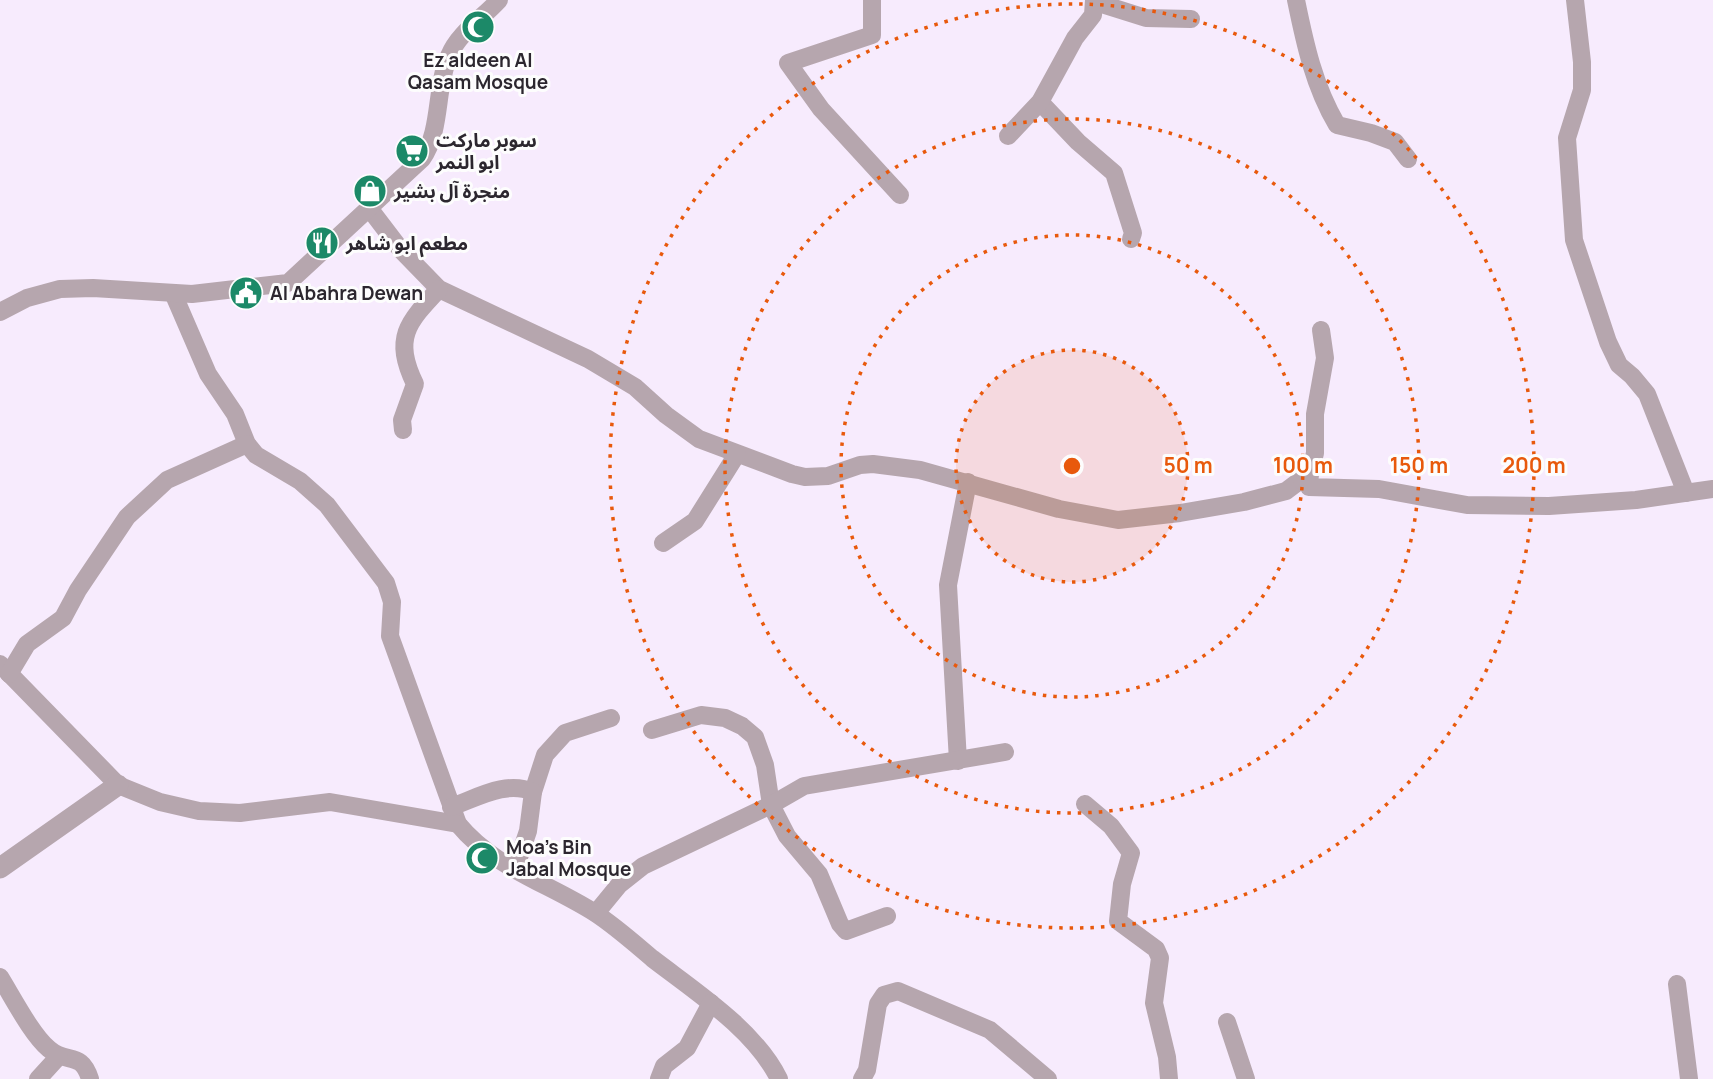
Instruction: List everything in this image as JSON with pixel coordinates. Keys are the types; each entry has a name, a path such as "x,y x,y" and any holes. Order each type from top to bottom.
{"street":[{"path":"0,312 27,298 60,289 93,288 192,294 288,283 296,278 422,159 428,150 449,54 469,28 499,0"},
{"path":"872,0 872,35 788,63 821,109 900,195"},
{"path":"1296,0 1312,72 1337,125 1395,142 1408,159"},
{"path":"1575,0 1582,62 1582,90 1567,138 1574,240 1608,342 1619,366 1632,376 1647,394 1686,493"},
{"path":"1008,136 1040,102 1075,38 1093,15 1095,1 1146,18 1191,19"},
{"path":"1040,102 1078,142 1114,173 1133,233 1131,239"},
{"path":"369,208 401,250 439,289 588,359 635,387 666,415 699,439 805,477 828,476 860,465 873,464 920,470 1059,509 1118,520 1244,502 1286,491 1310,473"},
{"path":"403,430 402,420 415,384 407,369 402,348 406,331 421,308 439,289"},
{"path":"173,293 208,374 235,414 247,444 256,455 285,470 327,505 386,583 392,602 390,636 454,816 479,848 596,914 710,1003 758,1048 779,1079"},
{"path":"1321,330 1325,358 1315,414 1315,453 1309,487 1355,486 1467,505 1549,506 1636,500 1713,489"},
{"path":"247,444 167,480 127,517 78,590 63,618 27,644 4,669 118,785 160,802 200,811 240,813 330,802 454,816 505,787 520,786 533,792"},
{"path":"663,543 695,521 737,454"},
{"path":"1296,489 1310,473"},
{"path":"958,761 948,585 968,482"},
{"path":"652,730 701,715 725,718 742,726 754,737 765,765 771,805 787,836 819,874 840,924 846,931 887,916"},
{"path":"515,869 528,831 533,792 545,755 565,733 611,718"},
{"path":"596,914 619,885 643,866 771,805 804,786 1005,752"},
{"path":"0,868 118,785"},
{"path":"1085,804 1111,826 1131,853 1122,884 1118,921 1156,949 1160,958 1154,1003 1169,1079"},
{"path":"0,977 44,1044 59,1056 74,1058 82,1063 90,1079"},
{"path":"1677,984 1689,1079"},
{"path":"862,1079 867,1070 878,1003 884,995 898,991 990,1030 1048,1079"},
{"path":"659,1079 664,1066 687,1048 710,1003"},
{"path":"1227,1022 1246,1079"},
{"path":"41,1078 59,1056"}],"place":[{"name":"Ez aldeen Al Qasam Mosque","path":"478,27"},
{"name":"سوبر ماركت ابو النمر","path":"412,151"},
{"name":"منجرة آل بشير","path":"370,191"},
{"name":"مطعم ابو شاهر","path":"322,243"},
{"name":"Al Abahra Dewan","path":"246,293"},
{"name":"Moa's Bin Jabal Mosque","path":"482,858"}]}
